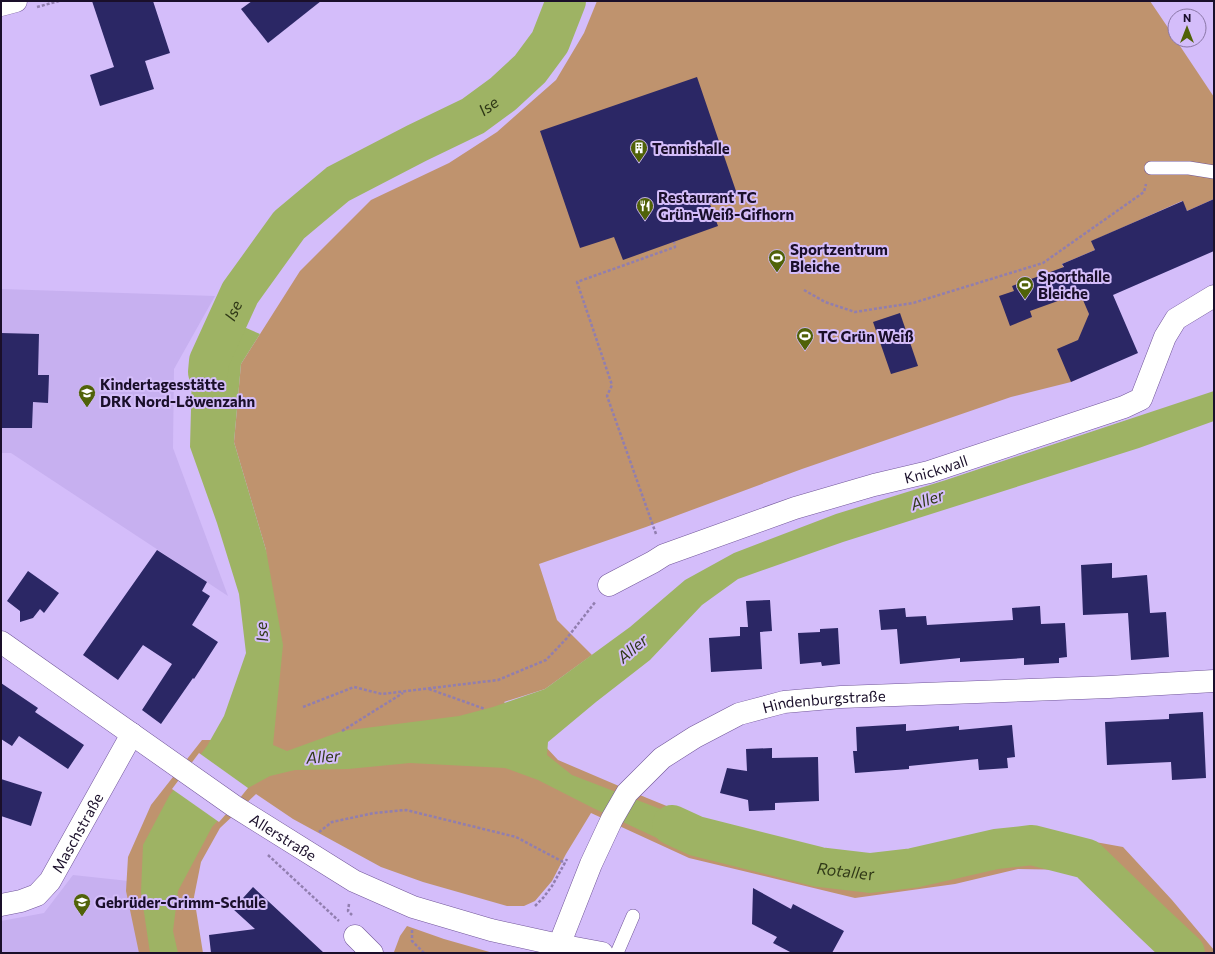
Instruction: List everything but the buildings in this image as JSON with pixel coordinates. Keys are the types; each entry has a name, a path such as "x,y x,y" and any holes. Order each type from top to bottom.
{"street":[{"path":"1,5 16,1"},
{"name":"Knickwall","path":"609,585 664,555 795,508 874,485 929,472 1141,399 1165,336 1176,319 1214,296"},
{"name":"Allerstraße","path":"1,642 234,806 354,881 413,907 491,930 558,949 602,953"},
{"name":"Hindenburgstraße","path":"558,949 591,864 612,819 627,792 662,758 695,737 739,714 784,702 841,697 1109,687 1214,681"},
{"name":"Maschstraße","path":"1,905 21,901 37,895 50,881 132,734"},
{"path":"355,936 372,953"}],"lane":[{"path":"1151,168 1189,168 1214,172"},
{"path":"617,953 634,916"}],"path":[{"path":"804,290 825,302 855,312 913,303 1043,263 1144,192 1151,168"},
{"path":"664,555 607,396 612,385 577,282 675,247 674,242"},
{"path":"303,707 354,687 382,694 498,680 546,660 609,585"},
{"path":"429,689 485,709"},
{"path":"342,731 406,692"},
{"path":"315,835 332,822 374,813 406,810 516,837 565,862 552,886 535,906"},
{"path":"267,855 355,936"},
{"path":"412,924 412,941 424,953"}],"shaded area":[{"path":"597,1 1150,1 1167,26 1167,48 1181,48 1214,97 1214,199 1187,211 1182,201 1092,241 1095,250 1062,264 1073,288 1084,283 1089,314 1071,382 1011,397 802,469 646,527 539,564 557,620 592,655 545,689 504,702 558,760 689,815 807,848 870,861 1016,834 1062,836 1123,847 1172,900 1214,950 1214,953 1165,953 1109,894 1072,870 1018,869 955,884 855,898 689,858 591,813 566,854 552,881 535,901 524,906 507,906 423,882 381,867 293,819 256,794 220,828 201,862 194,897 203,953 139,953 126,891 128,857 151,805 202,740 273,740 266,550 234,442 241,364 300,271 371,200 449,163 497,132 556,80 584,33"},
{"name":"Kindertagesstätte DRK Nord-Löwenzahn","path":"1,289 215,296 174,369 173,448 228,596 11,453 1,453"},
{"name":"Gebrüder-Grimm-Schule","path":"73,875 138,882 147,953 1,953 1,921 44,913"},
{"path":"407,926 444,939 493,953 395,953 394,952 400,936"}],"water":[{"name":"Aller","path":"221,317 260,334 241,364 234,442 266,550 283,645 273,745 287,751 342,731 459,716 493,707 545,689 630,627 685,580 734,553 836,514 946,480 1214,391 1214,421 1139,448 843,542 738,579 702,605 650,660 548,742 547,755 572,775 676,815 727,828 722,858 674,846 538,780 505,768 410,763 348,769 295,770 270,776 248,788 212,827 178,891 173,931 178,953 150,953 141,892 143,845 169,796 207,746 224,716 246,653 239,594 217,523 190,447 192,371"}],"pier":[{"path":"199,753 248,788 219,822 172,789"}],"waterway":[{"name":"Ise","path":"208,372 209,361 240,293 289,225 338,184 473,116 503,94 530,69 550,42 566,1"},
{"name":"Rotaller","path":"672,825 696,836 819,867 870,873 913,868 996,849 1032,845 1087,859 1185,953"}],"place":[{"name":"Tennishalle","path":"639,163"},
{"name":"Restaurant TC Grün-Weiß-Gifhorn","path":"645,221"},
{"name":"Sportzentrum Bleiche","path":"777,273"},
{"name":"Sporthalle Bleiche","path":"1025,300"},
{"name":"TC Grün Weiß","path":"805,351"},
{"name":"Kindertagesstätte DRK Nord-Löwenzahn","path":"87,408"},
{"name":"Gebrüder-Grimm-Schule","path":"82,917"}]}
